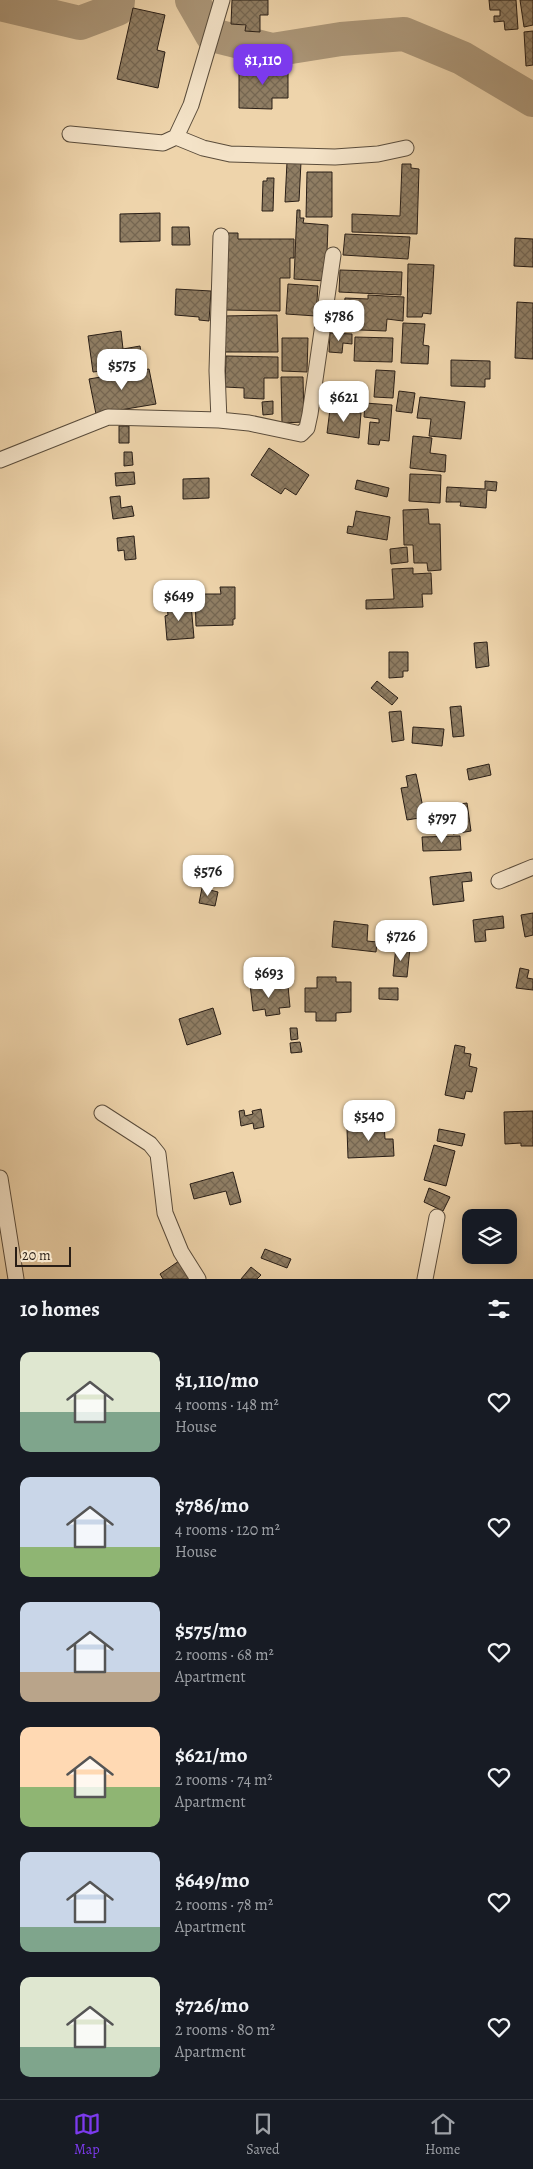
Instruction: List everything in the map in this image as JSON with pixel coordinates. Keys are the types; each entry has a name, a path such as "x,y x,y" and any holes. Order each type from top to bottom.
{"street":[{"path":"70,134 163,143 176,137 191,105 222,0"},
{"path":"176,137 203,148 230,154 334,157 378,154 406,148"},
{"path":"219,420 217,371 221,236"},
{"path":"0,460 108,417 219,420 249,423 300,434 307,428 333,255"},
{"path":"499,881 533,867"},
{"path":"102,1113 150,1144 158,1154 165,1213 181,1252 198,1279"},
{"path":"0,1178 16,1279"},
{"path":"425,1279 438,1218"}],"building":[{"path":"232,0 268,0 268,15 260,15 260,32 245,31 246,25 231,24"},
{"path":"489,0 516,0 518,29 505,30 504,21 494,22 494,16 500,16 500,10 490,10"},
{"path":"520,0 533,0 533,25 524,27"},
{"path":"133,8 165,15 157,50 165,52 158,88 117,79"},
{"path":"533,31 533,65 526,66 524,32"},
{"path":"253,66 288,66 288,98 272,98 272,109 239,108 239,70 252,70"},
{"path":"287,162 301,162 299,201 285,202"},
{"path":"402,164 411,164 411,168 419,169 417,234 352,232 352,214 400,216"},
{"path":"307,172 332,172 332,217 306,217"},
{"path":"267,178 274,178 273,211 262,211 263,181 267,181"},
{"path":"297,210 300,210 300,218 304,218 303,223 328,225 326,281 294,279"},
{"path":"160,213 160,241 120,242 120,214"},
{"path":"172,227 189,227 190,245 172,245"},
{"path":"225,233 238,233 238,239 294,239 294,258 290,258 290,278 280,278 280,311 225,310"},
{"path":"345,234 410,237 408,259 343,255"},
{"path":"515,238 533,239 533,267 514,266"},
{"path":"408,264 434,265 431,314 423,313 422,317 407,317"},
{"path":"340,270 402,272 401,295 339,292"},
{"path":"288,284 318,286 316,316 286,314"},
{"path":"176,289 211,291 209,321 199,320 199,317 175,315"},
{"path":"368,295 404,297 403,321 387,319 386,331 335,329 336,309 344,309 345,298 368,299"},
{"path":"517,302 533,303 533,359 515,358"},
{"path":"277,315 278,352 224,352 223,316"},
{"path":"403,323 425,324 423,345 429,346 428,364 401,363"},
{"path":"121,331 123,349 140,346 143,366 93,372 88,336"},
{"path":"330,333 352,334 352,344 343,343 342,353 329,352"},
{"path":"355,337 393,338 392,362 354,361"},
{"path":"282,338 308,338 307,372 282,371"},
{"path":"226,356 278,357 278,378 264,378 264,399 244,398 244,388 225,387"},
{"path":"451,360 490,361 490,379 485,379 485,387 451,386"},
{"path":"149,369 156,404 96,414 89,379"},
{"path":"376,370 395,371 393,398 374,397"},
{"path":"281,377 303,377 304,422 282,423"},
{"path":"399,391 415,393 412,413 396,411"},
{"path":"420,397 465,402 461,439 429,436 431,419 417,418"},
{"path":"273,401 273,414 263,415 262,402"},
{"path":"365,403 392,405 389,441 380,440 379,445 368,444 370,422 379,423 379,419 364,417"},
{"path":"330,409 361,413 359,438 327,433"},
{"path":"119,426 129,426 129,443 119,443"},
{"path":"413,436 432,438 430,453 446,455 445,472 410,468"},
{"path":"269,448 309,475 296,495 285,488 281,494 251,475"},
{"path":"124,452 132,452 133,465 124,466"},
{"path":"134,472 135,484 116,486 115,473"},
{"path":"410,474 441,475 440,503 409,501"},
{"path":"209,478 209,498 183,499 183,479"},
{"path":"357,480 389,488 387,497 355,489"},
{"path":"485,481 497,482 496,491 487,490 486,508 460,506 461,502 446,502 447,487 485,489"},
{"path":"120,496 121,508 132,506 134,516 113,519 110,497"},
{"path":"428,509 429,524 440,524 441,570 428,571 427,563 414,563 413,545 404,545 403,510"},
{"path":"356,511 390,517 387,540 347,533 348,526 353,527"},
{"path":"134,536 136,559 125,560 124,550 118,551 117,538"},
{"path":"407,547 408,562 391,564 390,549"},
{"path":"413,568 413,574 431,573 432,594 422,594 423,607 366,609 366,600 394,599 392,569"},
{"path":"220,587 235,587 235,619 233,619 233,625 196,626 195,594 221,594"},
{"path":"191,604 194,638 167,640 165,616 168,615 167,606"},
{"path":"487,642 489,666 476,668 474,643"},
{"path":"389,652 408,652 408,671 403,671 403,677 389,678"},
{"path":"377,681 398,698 392,705 371,688"},
{"path":"461,706 464,736 453,737 450,707"},
{"path":"401,711 404,740 392,742 389,712"},
{"path":"413,727 444,729 442,746 412,743"},
{"path":"489,764 491,775 469,780 467,769"},
{"path":"416,774 425,817 407,820 401,788 408,787 406,776"},
{"path":"467,803 471,831 453,834 451,820 447,821 445,806"},
{"path":"460,836 461,850 423,851 422,837"},
{"path":"471,872 472,881 462,882 464,901 433,905 430,877"},
{"path":"202,888 218,892 215,906 199,903"},
{"path":"533,913 533,935 525,937 521,915"},
{"path":"503,916 504,928 485,930 486,941 475,942 473,920"},
{"path":"334,921 368,925 367,941 377,942 376,952 332,947"},
{"path":"396,946 410,948 407,977 393,976"},
{"path":"520,968 529,970 527,978 533,979 533,990 516,988"},
{"path":"317,977 336,977 336,982 351,982 351,1012 336,1013 336,1021 316,1021 316,1012 305,1012 305,988 317,988"},
{"path":"263,982 264,989 288,986 290,1007 279,1008 280,1014 266,1016 265,1009 253,1011 250,984"},
{"path":"379,988 398,988 398,1000 379,999"},
{"path":"213,1008 221,1034 187,1045 179,1019"},
{"path":"290,1028 297,1028 298,1039 291,1040"},
{"path":"300,1042 302,1052 291,1053 290,1043"},
{"path":"455,1045 465,1047 464,1053 471,1054 469,1066 477,1068 472,1092 466,1091 464,1099 445,1095"},
{"path":"261,1109 264,1127 254,1129 253,1123 241,1126 239,1111 244,1110 245,1116 253,1114 252,1111"},
{"path":"533,1111 533,1146 521,1146 521,1143 505,1144 504,1112"},
{"path":"384,1124 385,1139 393,1139 394,1156 348,1158 347,1129 362,1129 362,1125"},
{"path":"439,1129 465,1134 462,1146 437,1141"},
{"path":"434,1145 455,1151 446,1186 424,1180"},
{"path":"233,1172 241,1202 230,1205 226,1191 194,1199 190,1184"},
{"path":"429,1188 450,1197 443,1211 424,1202"},
{"path":"265,1249 291,1259 287,1268 261,1258"},
{"path":"179,1261 191,1279 163,1279 160,1274"},
{"path":"251,1267 261,1275 257,1279 241,1279"}],"waterway":[{"path":"0,4 80,23 117,9 118,0"},
{"path":"192,0 212,35 272,50 341,39 404,34 462,58 533,100"}]}
